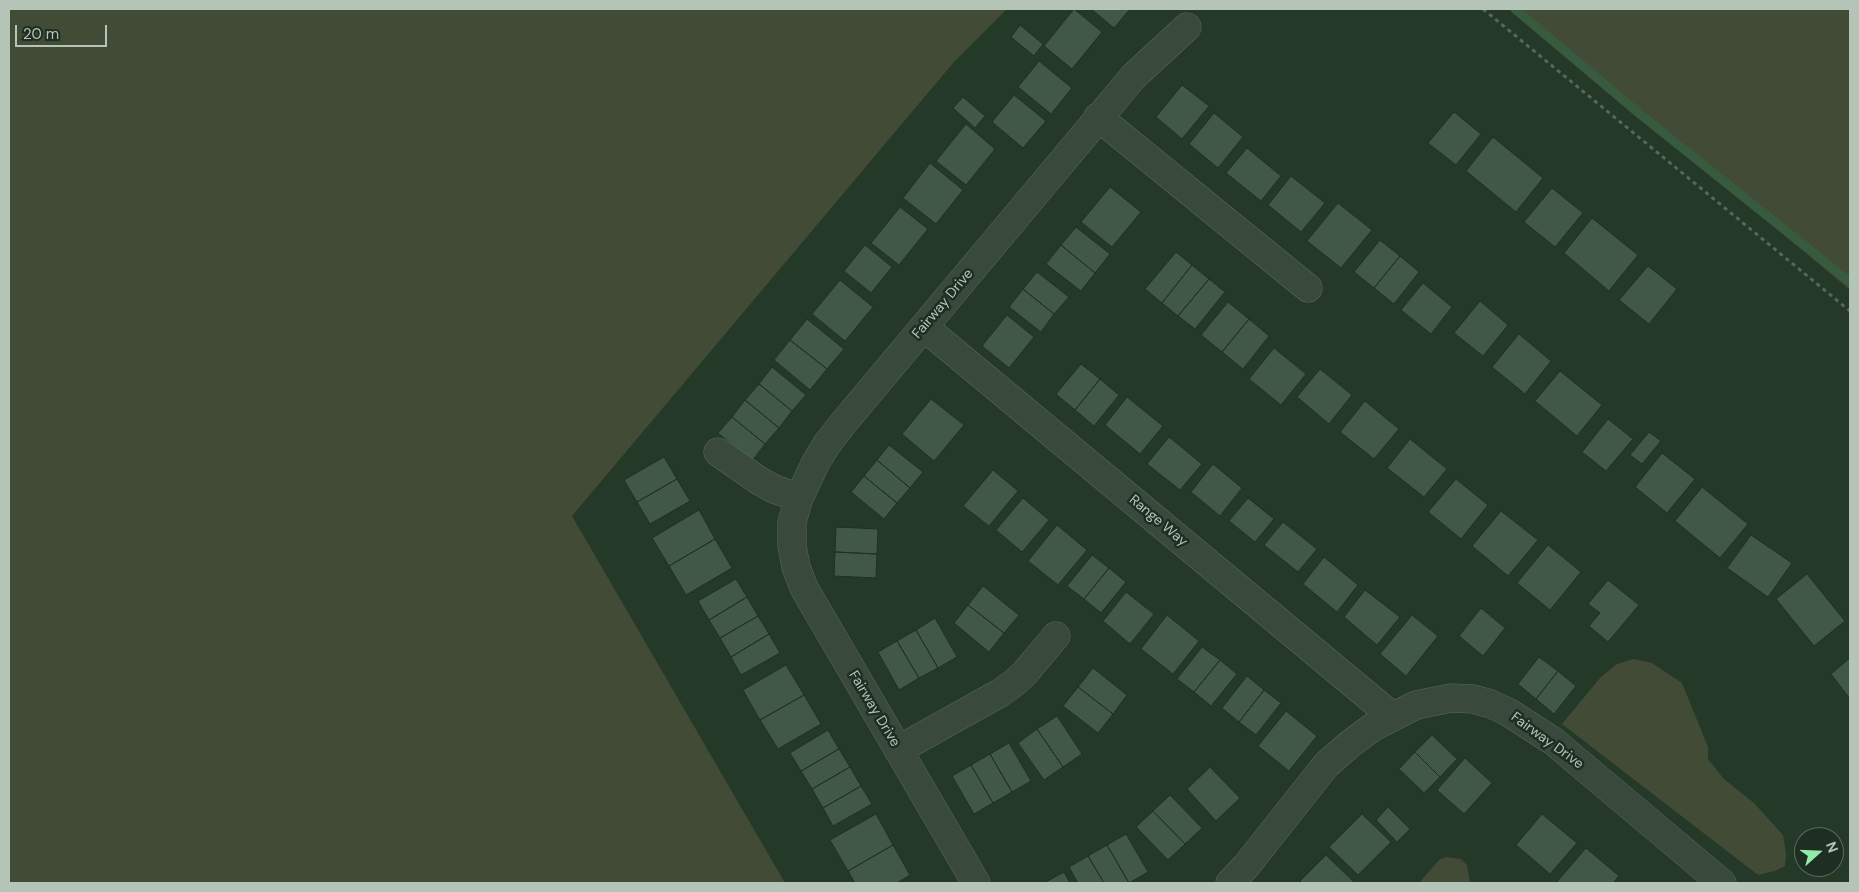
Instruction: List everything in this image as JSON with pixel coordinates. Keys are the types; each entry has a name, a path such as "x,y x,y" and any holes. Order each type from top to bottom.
{"street":[{"name":"Fairway Drive","path":"976,883 804,588 796,567 792,546 792,522 799,498 827,444 1132,77 1187,27"},
{"path":"1098,117 1308,288"},
{"name":"Range Way","path":"924,327 1392,716"},
{"path":"718,452 758,480 774,489 799,498"},
{"path":"898,750 1000,693 1014,683 1056,636"},
{"name":"Fairway Drive","path":"1230,883 1247,865 1326,765 1358,739 1392,716 1416,705 1451,698 1473,699 1491,704 1508,712 1553,741 1722,883"}],"path":[{"path":"1483,9 1850,312"}],"green space":[{"path":"9,9 1007,9 954,62 572,516 785,883 9,883"},
{"path":"1514,9 1850,9 1850,290 1521,15"},
{"path":"1633,659 1652,663 1682,683 1708,747 1708,759 1724,779 1754,803 1783,835 1786,854 1785,866 1775,871 1758,875 1562,724 1600,678 1617,664"},
{"path":"1446,857 1461,859 1467,865 1470,883 1419,883 1439,860"}],"building":[{"path":"1074,9 1102,32 1072,69 1044,46"},
{"path":"1091,9 1130,9 1114,28"},
{"path":"1020,25 1043,44 1034,56 1011,37"},
{"path":"1039,61 1072,88 1051,114 1018,87"},
{"path":"1182,85 1209,106 1182,139 1156,117"},
{"path":"1014,95 1046,121 1023,148 992,122"},
{"path":"963,97 985,116 975,128 953,108"},
{"path":"1454,112 1481,134 1456,165 1428,143"},
{"path":"1214,113 1243,137 1218,168 1189,144"},
{"path":"966,124 995,149 966,185 936,161"},
{"path":"1493,137 1543,178 1516,212 1466,171"},
{"path":"1247,148 1281,176 1261,201 1226,173"},
{"path":"930,163 963,190 936,224 903,198"},
{"path":"1291,176 1325,203 1301,232 1268,205"},
{"path":"1110,187 1141,212 1112,247 1081,222"},
{"path":"1552,188 1583,213 1555,247 1524,222"},
{"path":"1338,203 1372,230 1341,268 1307,241"},
{"path":"900,207 928,229 899,265 871,243"},
{"path":"1592,218 1638,255 1609,291 1564,253"},
{"path":"1076,227 1110,254 1095,273 1061,245"},
{"path":"1380,240 1400,256 1374,288 1354,272"},
{"path":"865,245 892,267 871,293 844,271"},
{"path":"1061,245 1095,273 1081,291 1046,264"},
{"path":"1176,252 1192,265 1162,303 1145,289"},
{"path":"1400,256 1419,272 1394,304 1374,288"},
{"path":"1192,265 1209,279 1178,316 1162,303"},
{"path":"1648,266 1677,289 1649,324 1619,300"},
{"path":"1037,272 1069,297 1054,314 1023,289"},
{"path":"1209,279 1225,292 1195,329 1178,316"},
{"path":"840,280 873,307 845,341 812,314"},
{"path":"1423,283 1452,307 1431,334 1401,310"},
{"path":"1023,289 1054,314 1041,332 1009,307"},
{"path":"1480,301 1508,325 1483,356 1454,333"},
{"path":"1228,302 1249,319 1222,352 1201,335"},
{"path":"1007,315 1034,337 1009,368 982,346"},
{"path":"807,319 844,349 827,369 790,340"},
{"path":"1249,319 1269,336 1243,369 1222,352"},
{"path":"1519,334 1551,361 1525,394 1492,367"},
{"path":"790,340 827,369 810,390 774,360"},
{"path":"1274,348 1306,374 1281,405 1249,379"},
{"path":"1081,364 1100,379 1075,410 1056,394"},
{"path":"772,367 806,395 792,411 759,384"},
{"path":"1320,369 1352,395 1329,424 1297,397"},
{"path":"1560,371 1602,405 1577,436 1535,401"},
{"path":"1100,379 1119,395 1094,426 1075,410"},
{"path":"759,384 792,411 779,428 745,400"},
{"path":"1127,397 1163,426 1140,454 1105,425"},
{"path":"931,399 964,425 934,461 902,434"},
{"path":"745,400 779,428 765,444 732,417"},
{"path":"1365,401 1399,429 1374,459 1340,432"},
{"path":"732,417 765,444 752,461 718,433"},
{"path":"1608,419 1633,439 1606,471 1582,452"},
{"path":"1649,432 1661,441 1642,464 1630,455"},
{"path":"1169,437 1202,464 1180,490 1147,464"},
{"path":"1410,439 1447,469 1424,497 1387,468"},
{"path":"889,445 923,472 910,488 877,460"},
{"path":"1662,453 1695,479 1667,513 1635,487"},
{"path":"664,457 677,479 637,502 624,480"},
{"path":"877,460 910,488 897,503 864,476"},
{"path":"1213,464 1242,488 1220,516 1191,492"},
{"path":"993,470 1018,491 989,526 963,506"},
{"path":"864,476 897,503 884,519 851,492"},
{"path":"677,479 690,501 650,524 637,502"},
{"path":"1456,479 1488,505 1461,539 1428,512"},
{"path":"1702,487 1748,524 1720,558 1675,521"},
{"path":"1023,498 1049,520 1022,552 996,530"},
{"path":"1248,498 1274,519 1255,542 1229,521"},
{"path":"699,510 715,539 669,566 652,538"},
{"path":"1501,511 1538,540 1508,576 1472,546"},
{"path":"1283,522 1317,549 1298,572 1264,545"},
{"path":"1057,525 1087,550 1058,585 1028,561"},
{"path":"836,527 878,529 877,554 835,552"},
{"path":"1751,535 1792,563 1768,597 1727,568"},
{"path":"715,539 732,568 686,595 669,566"},
{"path":"1548,545 1581,572 1550,610 1517,583"},
{"path":"835,552 877,554 876,578 834,576"},
{"path":"1092,555 1109,568 1084,599 1067,586"},
{"path":"1324,557 1358,585 1337,612 1303,584"},
{"path":"1109,568 1126,582 1101,613 1084,599"},
{"path":"1807,574 1845,621 1814,646 1776,599"},
{"path":"736,579 747,597 709,620 698,601"},
{"path":"1608,580 1639,605 1608,642 1589,626 1600,613 1588,604"},
{"path":"983,586 1019,615 1004,633 968,605"},
{"path":"1365,590 1400,617 1377,645 1344,617"},
{"path":"1126,592 1154,614 1130,644 1103,621"},
{"path":"747,597 758,616 720,638 709,620"},
{"path":"968,605 1004,633 989,652 954,623"},
{"path":"1481,608 1505,628 1483,656 1459,636"},
{"path":"1167,615 1199,641 1173,674 1141,649"},
{"path":"1412,615 1438,636 1406,676 1380,654"},
{"path":"758,616 769,634 731,657 720,638"},
{"path":"935,618 957,657 938,668 916,630"},
{"path":"916,630 938,668 919,678 897,641"},
{"path":"769,634 780,653 741,675 731,657"},
{"path":"897,641 919,678 899,690 878,652"},
{"path":"1202,647 1220,660 1194,692 1177,679"},
{"path":"1539,657 1558,671 1536,699 1518,684"},
{"path":"1850,658 1850,699 1831,674"},
{"path":"1220,660 1237,674 1211,706 1194,692"},
{"path":"786,665 804,695 760,720 743,690"},
{"path":"1093,668 1127,695 1113,714 1078,687"},
{"path":"1558,671 1576,686 1554,714 1536,699"},
{"path":"1247,676 1264,690 1239,722 1222,708"},
{"path":"1078,687 1113,714 1098,733 1063,706"},
{"path":"1264,690 1281,703 1256,735 1239,722"},
{"path":"804,695 821,724 778,749 760,720"},
{"path":"1286,711 1317,736 1289,771 1258,746"},
{"path":"1057,716 1082,754 1063,767 1037,729"},
{"path":"1037,729 1063,767 1044,780 1018,743"},
{"path":"828,730 839,749 801,771 790,753"},
{"path":"1432,735 1457,759 1440,777 1415,752"},
{"path":"1009,743 1031,781 1012,792 990,754"},
{"path":"839,749 850,767 812,789 801,771"},
{"path":"1415,752 1440,777 1424,793 1399,769"},
{"path":"990,754 1012,792 993,803 971,765"},
{"path":"1465,758 1492,783 1464,814 1437,790"},
{"path":"971,765 993,803 974,814 952,776"},
{"path":"850,767 861,786 823,808 812,789"},
{"path":"1210,767 1240,798 1216,821 1187,789"},
{"path":"861,786 872,804 833,826 823,808"},
{"path":"1170,795 1202,828 1185,844 1153,811"},
{"path":"1388,807 1410,829 1397,842 1376,820"},
{"path":"1153,811 1185,844 1168,860 1136,827"},
{"path":"876,814 893,845 848,871 830,840"},
{"path":"1362,814 1391,842 1358,875 1329,847"},
{"path":"1542,814 1577,843 1550,874 1516,845"},
{"path":"1126,834 1148,872 1129,883 1107,845"},
{"path":"893,845 910,875 897,883 855,883 848,871"},
{"path":"1107,845 1129,883 1104,883 1088,856"},
{"path":"1586,848 1619,876 1613,883 1556,883"},
{"path":"1326,855 1355,883 1302,883 1300,881"},
{"path":"1088,856 1104,883 1078,883 1069,867"},
{"path":"1064,872 1070,883 1044,883"}],"waterway":[{"path":"1515,9 1641,115 1850,282"}]}
